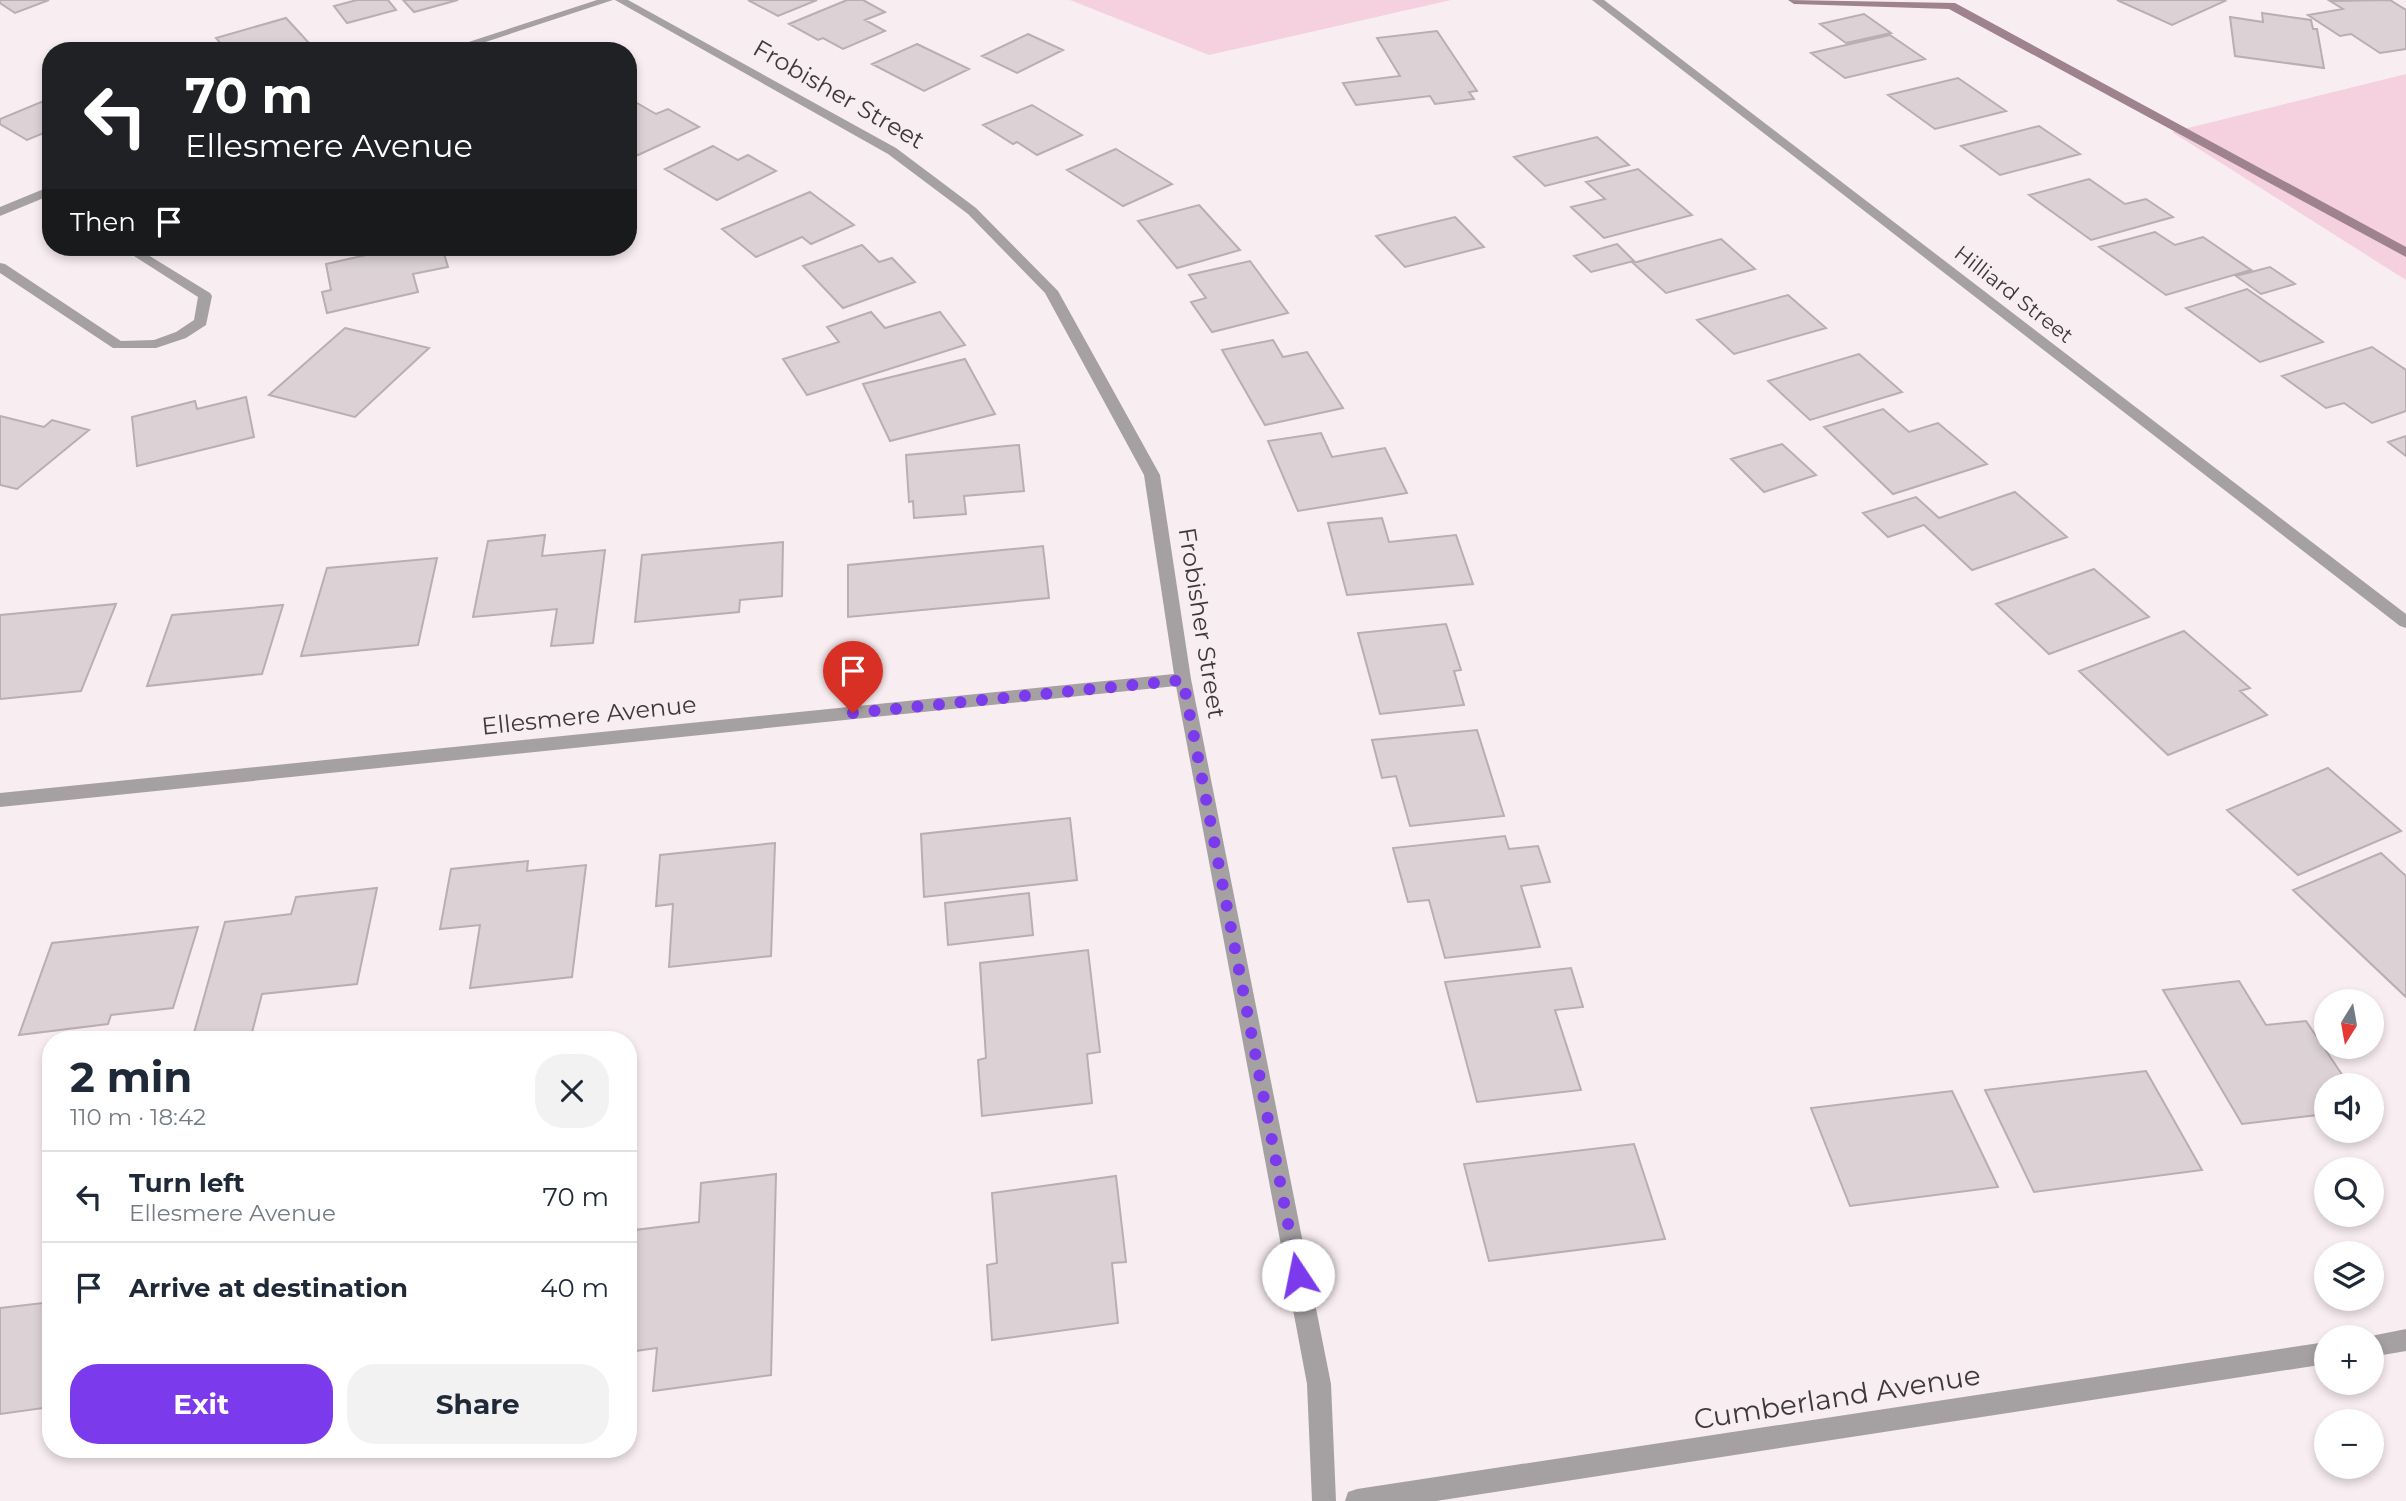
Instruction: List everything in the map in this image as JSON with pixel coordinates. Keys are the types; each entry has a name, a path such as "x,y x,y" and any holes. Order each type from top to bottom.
{"street":[{"path":"475,42 608,0"},
{"name":"Frobisher Street","path":"620,0 892,151 972,211 1051,290 1152,475 1183,680 1319,1384 1324,1501"},
{"name":"Hilliard Street","path":"1597,0 2406,622"},
{"path":"0,212 42,196"},
{"path":"0,267 118,345 156,344 181,335 201,322 205,296 141,256"},
{"name":"Ellesmere Avenue","path":"0,800 1183,680"},
{"path":"2384,1344 2406,1340"},
{"name":"Cumberland Avenue","path":"1356,1501 2314,1355"}],"shaded area":[{"path":"1070,0 1451,0 1209,55"},
{"path":"2406,74 2406,280 2172,132"}],"building":[{"path":"0,0 49,0 15,13 0,3"},
{"path":"357,0 388,0 396,10 347,23 334,6"},
{"path":"403,0 458,0 414,12"},
{"path":"748,0 817,0 778,16"},
{"path":"847,0 863,0 885,12 865,20 885,31 843,49 823,38 818,40 789,24"},
{"path":"2117,0 2222,0 2225,1 2172,25"},
{"path":"2390,0 2406,10 2406,49 2380,53 2351,34 2340,36 2308,15 2343,9 2330,1"},
{"path":"2262,13 2311,20 2313,29 2317,29 2324,68 2235,56 2230,17 2263,22"},
{"path":"1864,14 1891,33 1846,43 1820,24"},
{"path":"286,18 308,42 219,42 216,38"},
{"path":"1437,31 1477,91 1469,92 1474,99 1435,104 1430,96 1356,105 1343,83 1400,76 1377,38"},
{"path":"1028,34 1063,50 1017,73 982,56"},
{"path":"1890,35 1925,59 1845,78 1811,53"},
{"path":"917,44 969,69 924,91 872,64"},
{"path":"1958,78 2006,111 1935,129 1888,95"},
{"path":"42,102 42,134 27,140 0,124 0,119"},
{"path":"637,103 656,114 668,109 699,127 638,155"},
{"path":"1032,105 1082,135 1037,155 983,125"},
{"path":"2039,126 2080,154 2000,175 1961,146"},
{"path":"1597,137 1629,165 1545,186 1514,157"},
{"path":"713,146 738,160 748,155 776,171 717,200 665,169"},
{"path":"1116,149 1172,184 1123,206 1067,170"},
{"path":"1638,169 1692,215 1604,238 1571,207 1605,199 1586,182"},
{"path":"2089,179 2125,204 2146,199 2173,217 2091,240 2029,195"},
{"path":"810,192 854,225 811,244 802,237 756,257 722,229"},
{"path":"1199,205 1240,250 1177,268 1138,221"},
{"path":"1455,217 1484,247 1405,267 1376,236"},
{"path":"2155,232 2175,245 2203,237 2251,270 2166,295 2099,247"},
{"path":"1721,239 1755,269 1666,293 1633,263"},
{"path":"1617,244 1634,261 1591,272 1574,256"},
{"path":"862,245 879,262 892,258 915,282 843,308 803,266"},
{"path":"362,256 445,256 448,267 413,274 418,292 327,313 322,292 331,290 326,264"},
{"path":"1250,261 1288,313 1212,332 1191,302 1206,298 1189,275"},
{"path":"2270,267 2295,284 2261,294 2236,276"},
{"path":"2247,289 2323,342 2260,362 2186,308"},
{"path":"1788,295 1826,328 1734,354 1697,320"},
{"path":"871,312 885,328 940,312 965,345 807,395 783,359 839,342 827,327"},
{"path":"345,328 429,348 355,417 269,395"},
{"path":"1273,340 1283,357 1307,352 1343,408 1265,425 1222,350"},
{"path":"2372,347 2406,370 2406,411 2372,423 2344,403 2326,408 2282,376"},
{"path":"1859,354 1902,392 1810,420 1768,381"},
{"path":"965,359 995,414 890,441 863,384"},
{"path":"246,397 254,437 137,466 132,417 195,401 197,409"},
{"path":"1883,409 1909,432 1938,423 1987,464 1893,494 1824,427"},
{"path":"0,416 44,427 52,420 89,430 17,489 0,485"},
{"path":"1321,433 1332,457 1385,448 1407,493 1298,511 1268,441"},
{"path":"2406,436 2406,456 2388,442"},
{"path":"1782,444 1816,475 1764,492 1731,459"},
{"path":"1019,445 1024,491 964,496 966,514 914,518 913,501 909,502 906,455"},
{"path":"2015,492 2067,537 1972,570 1924,525 1888,537 1863,513 1916,497 1939,518"},
{"path":"1382,518 1389,542 1456,535 1473,584 1347,595 1328,523"},
{"path":"545,535 542,556 605,550 593,643 551,646 557,609 473,617 488,541"},
{"path":"783,542 782,596 740,600 739,612 635,622 642,555"},
{"path":"1043,546 1049,598 848,617 848,565"},
{"path":"437,558 418,645 301,656 327,568"},
{"path":"2094,569 2149,617 2049,654 1996,604"},
{"path":"116,604 81,691 0,699 0,615"},
{"path":"283,605 262,674 147,686 172,615"},
{"path":"1446,624 1461,670 1454,671 1464,705 1380,714 1358,633"},
{"path":"2184,631 2250,688 2240,691 2267,715 2168,755 2079,671"},
{"path":"1477,730 1504,816 1410,826 1396,776 1382,778 1372,740"},
{"path":"2328,768 2401,831 2298,875 2227,810"},
{"path":"1070,818 1077,880 924,897 921,834"},
{"path":"1505,836 1509,849 1538,846 1550,882 1521,886 1540,947 1445,958 1429,900 1408,902 1393,848"},
{"path":"775,843 771,956 669,967 673,904 656,906 660,855"},
{"path":"2381,853 2406,876 2406,997 2293,890"},
{"path":"528,861 527,871 586,865 572,977 470,988 480,925 440,929 451,869"},
{"path":"377,888 357,984 262,994 252,1031 195,1031 225,922 291,914 296,897"},
{"path":"1029,893 1033,935 948,945 945,903"},
{"path":"198,927 173,1008 111,1015 108,1024 19,1035 52,943"},
{"path":"1088,950 1100,1052 1087,1054 1092,1103 982,1116 978,1060 986,1058 980,963"},
{"path":"1571,968 1583,1007 1555,1010 1581,1090 1477,1102 1445,982"},
{"path":"2239,981 2266,1025 2306,1021 2314,1033 2314,1059 2332,1059 2341,1073 2314,1073 2314,1115 2242,1124 2163,990"},
{"path":"2146,1071 2202,1170 2034,1192 1985,1090"},
{"path":"1952,1091 1998,1187 1850,1206 1811,1108"},
{"path":"1634,1144 1665,1239 1489,1261 1464,1164"},
{"path":"776,1174 771,1375 653,1391 657,1348 637,1351 637,1230 699,1222 701,1183"},
{"path":"1116,1176 1126,1262 1112,1263 1118,1323 992,1340 987,1265 997,1263 992,1193"},
{"path":"42,1303 42,1408 0,1414 0,1308"}],"waterway":[{"path":"1794,0 1951,6 2406,253"}],"route":[{"path":"853,713 1183,680 1298,1275"}]}
